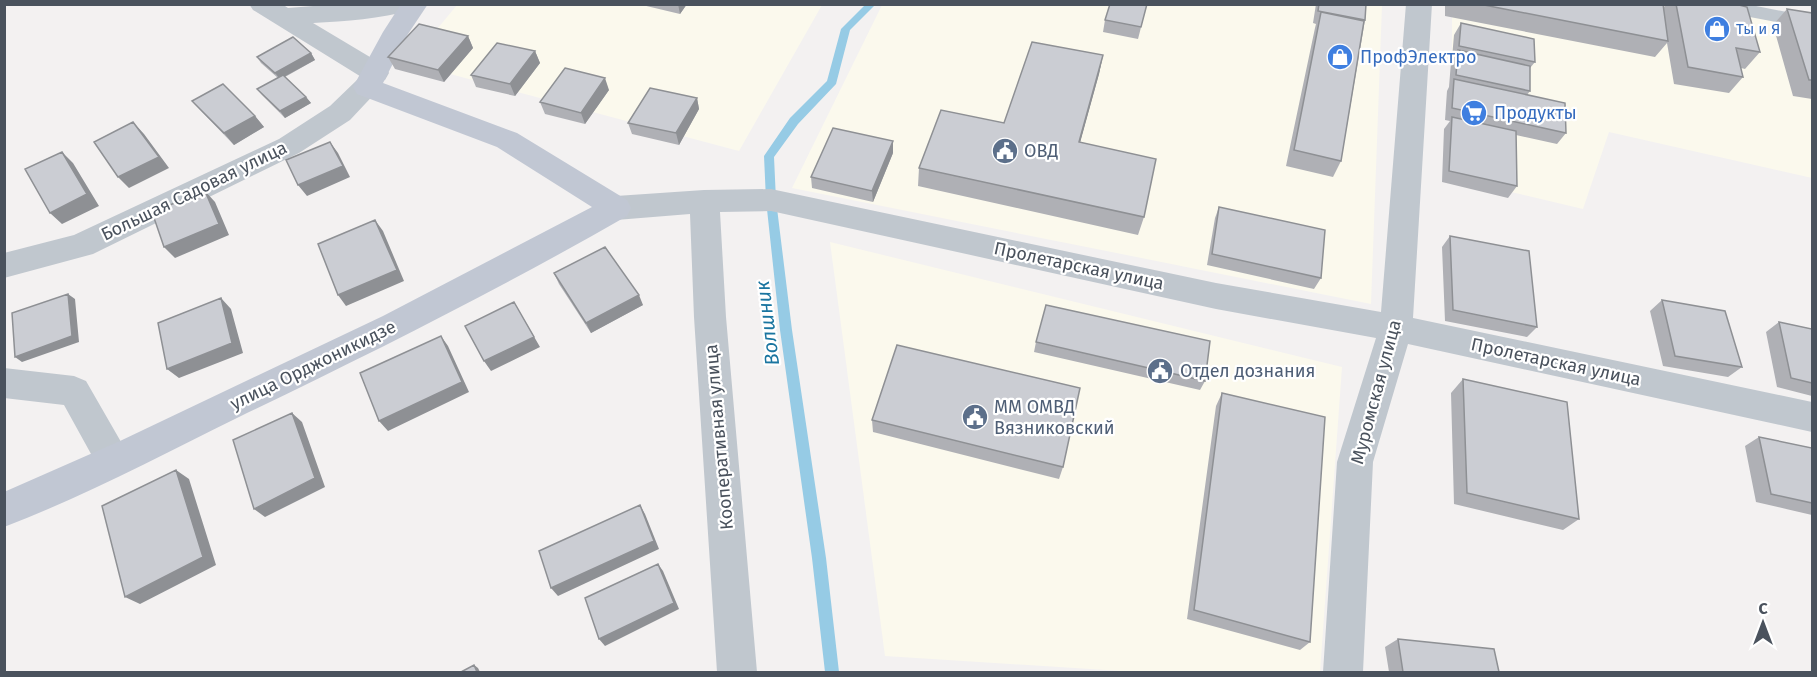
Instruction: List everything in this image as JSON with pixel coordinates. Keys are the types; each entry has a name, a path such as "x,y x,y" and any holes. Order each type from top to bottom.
{"street":[{"path":"273,11 352,12 403,4"},
{"path":"371,80 396,32 416,4"},
{"name":"Муромская улица","path":"1343,672 1355,462 1396,328 1419,4"},
{"path":"273,11 371,80 507,140 616,208"},
{"name":"Большая Садовая улица","path":"4,266 82,245 289,146 340,113 371,80"},
{"name":"Пролетарская улица","path":"616,208 704,201 771,200 1216,296 1396,328 1812,417"},
{"name":"Кооперативная улица","path":"704,201 710,316 737,672"},
{"name":"улица Орджоникидзе","path":"4,510 114,461 529,258 616,208"},
{"path":"4,383 74,391 114,461"}],"lane":[{"path":"1713,4 1812,23"}],"shaded area":[{"path":"1726,4 1812,18 1812,178 1609,132 1583,209 1452,178 1452,5"},
{"path":"457,5 822,5 739,151 409,63"},
{"path":"882,5 1382,5 1371,304 792,188"},
{"path":"830,242 1342,367 1320,672 1137,672 885,656"}],"building":[{"path":"1110,4 1147,4 1141,27 1105,20"},
{"path":"1319,4 1366,4 1365,20 1318,11"},
{"path":"1479,4 1663,4 1668,41"},
{"path":"1676,4 1735,4 1747,7 1760,52 1736,48 1743,77 1688,67"},
{"path":"1787,9 1812,13 1812,80 1809,80"},
{"path":"1321,12 1364,21 1341,161 1294,150"},
{"path":"1461,23 1534,39 1535,62 1459,46"},
{"path":"419,24 468,36 438,70 388,57"},
{"path":"293,37 311,53 275,73 257,57"},
{"name":"ОВД","path":"1032,42 1103,55 1079,142 1156,159 1144,217 919,168 941,110 1004,123"},
{"path":"497,43 535,51 510,84 471,75"},
{"path":"1458,50 1530,66 1530,91 1456,75"},
{"path":"565,68 605,78 581,113 540,102"},
{"path":"283,75 306,97 280,111 257,89"},
{"path":"1454,79 1565,103 1566,133 1452,108"},
{"path":"223,84 255,116 224,133 192,101"},
{"path":"650,88 697,98 676,133 628,123"},
{"path":"1452,117 1516,131 1517,186 1449,171"},
{"path":"133,122 159,157 118,177 94,142"},
{"path":"833,128 893,141 872,191 811,177"},
{"path":"330,142 343,166 298,185 286,160"},
{"path":"62,152 87,194 50,213 25,169"},
{"path":"205,191 219,224 164,247 152,212"},
{"path":"1219,207 1325,230 1321,278 1212,254"},
{"path":"375,220 397,270 338,295 318,244"},
{"path":"1450,236 1529,251 1537,327 1453,310"},
{"path":"605,247 639,295 586,323 554,273"},
{"path":"68,294 72,336 15,357 12,313"},
{"path":"221,298 232,343 167,369 158,323"},
{"path":"1662,300 1725,311 1742,367 1675,356"},
{"path":"514,302 534,337 484,361 465,326"},
{"name":"Отдел дознания","path":"1046,305 1210,341 1205,381 1036,342"},
{"path":"1779,322 1812,329 1812,383 1791,378"},
{"path":"441,336 462,382 379,421 360,373"},
{"name":"ММ ОМВД Вязниковский","path":"897,345 1080,388 1063,467 872,420"},
{"path":"1463,379 1567,402 1579,519 1467,493"},
{"path":"1222,393 1325,417 1310,642 1194,610"},
{"path":"292,413 315,478 254,509 233,440"},
{"path":"1759,437 1812,448 1812,503 1771,494"},
{"path":"176,470 203,557 125,597 102,506"},
{"path":"640,505 654,541 551,588 539,551"},
{"path":"658,564 674,603 599,639 585,598"},
{"path":"1398,639 1494,649 1499,672 1403,672"},
{"path":"474,665 477,672 461,672"}],"waterway":[{"name":"Волшник","path":"832,672 819,558 786,330 771,200 769,156 794,121 832,82 846,29 872,4"}],"place":[{"name":"Ты и Я","path":"1717,29"},
{"name":"ПрофЭлектро","path":"1340,57"},
{"name":"Продукты","path":"1474,113"},
{"name":"ОВД","path":"1005,151"},
{"name":"Отдел дознания","path":"1160,371"},
{"name":"ММ ОМВД Вязниковский","path":"975,417"}]}
